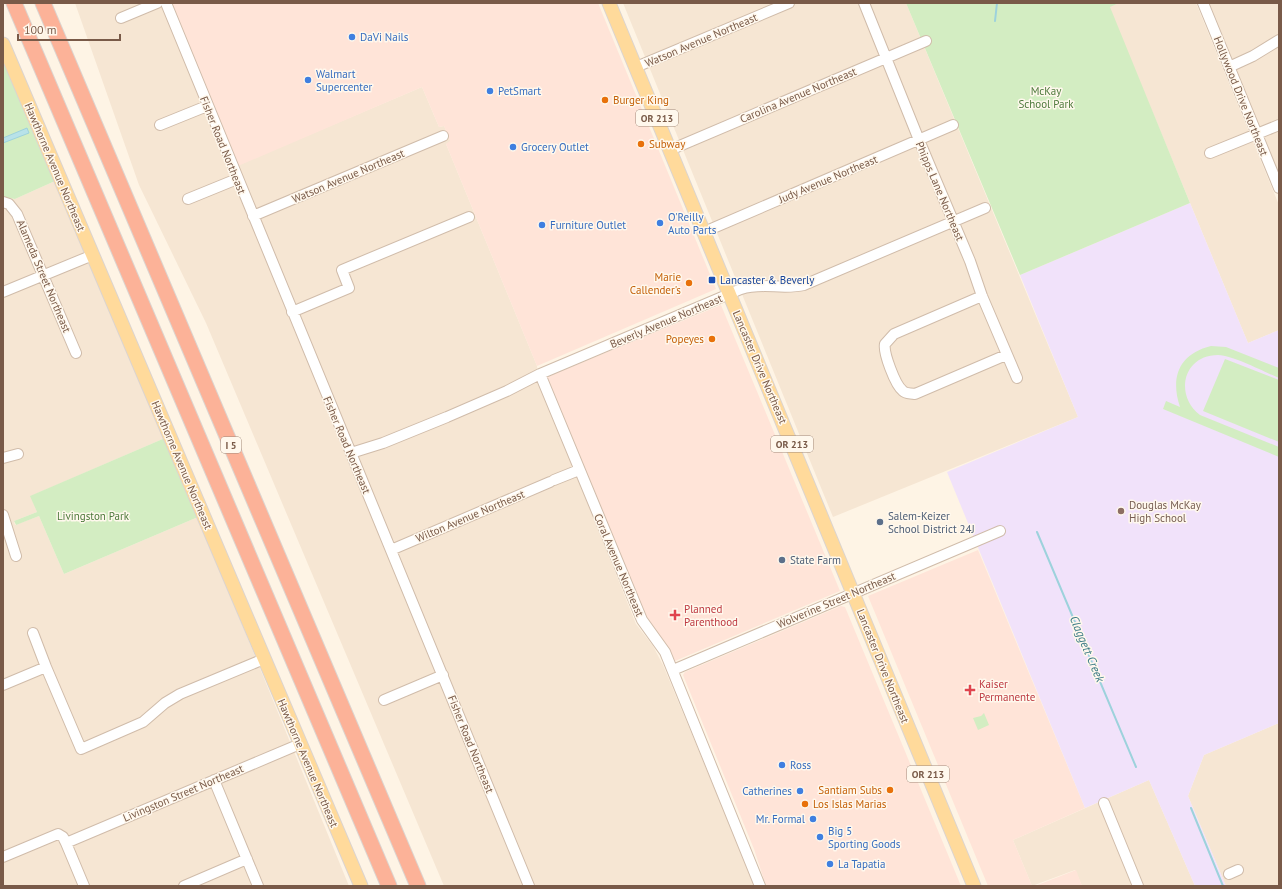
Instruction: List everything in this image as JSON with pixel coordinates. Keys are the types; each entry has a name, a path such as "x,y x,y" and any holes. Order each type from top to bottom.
{"highway":[{"name":"I 5","path":"14,3 389,886"},
{"name":"I 5","path":"43,3 418,886"}],"main road":[{"name":"Lancaster Drive Northeast","path":"609,3 974,886"},
{"name":"Hawthorne Avenue Northeast","path":"3,44 360,886"}],"street":[{"path":"121,18 157,3"},
{"name":"Fisher Road Northeast","path":"166,3 237,179 529,886"},
{"name":"Watson Avenue Northeast","path":"636,68 789,3"},
{"name":"Phipps Lane Northeast","path":"864,3 918,140 970,261 982,296 1017,378"},
{"name":"Hollywood Drive Northeast","path":"1203,3 1279,188"},
{"path":"1229,67 1253,56 1279,40"},
{"name":"Carolina Avenue Northeast","path":"670,150 926,41"},
{"path":"160,125 207,106"},
{"name":"Judy Avenue Northeast","path":"704,232 953,125"},
{"path":"1210,153 1279,125"},
{"name":"Watson Avenue Northeast","path":"253,216 443,136"},
{"path":"188,199 237,179"},
{"name":"Alameda Street Northeast","path":"4,203 17,214 76,353"},
{"name":"Beverly Avenue Northeast","path":"351,454 384,443 507,392 540,374 730,294 756,285 783,288 804,285 985,208"},
{"path":"292,312 349,288 342,270 469,217"},
{"path":"3,292 92,255"},
{"path":"982,296 894,334 885,344 885,354 899,387 903,392 915,394 1006,355"},
{"name":"Coral Avenue Northeast","path":"540,374 642,620 664,648 760,886"},
{"path":"3,458 18,454"},
{"name":"Wilton Avenue Northeast","path":"391,550 579,470"},
{"path":"3,515 4,526 16,556"},
{"name":"Wolverine Street Northeast","path":"673,670 1000,531"},
{"path":"33,633 81,749 143,722 164,703 180,694 264,659"},
{"path":"3,684 46,667"},
{"path":"384,700 442,675"},
{"name":"Livingston Street Northeast","path":"3,857 55,834 63,839 214,780 300,744"},
{"path":"214,780 258,886"},
{"path":"1104,803 1138,886"},
{"path":"63,839 84,886"},
{"path":"184,886 247,859"}],"shaded area":[{"path":"75,3 171,3 238,165 422,87 439,127 444,126 451,142 446,144 537,366 539,382 636,624 653,646 663,665 755,886 444,886 206,323 139,185"},
{"path":"171,3 598,3 716,289 537,366 446,144 450,141 444,126 439,127 422,87 238,166"},
{"path":"623,3 906,3 1078,417 833,517"},
{"path":"1119,3 1196,3 1279,205 1279,330 1248,343 1109,7"},
{"path":"1208,3 1279,3 1279,175"},
{"path":"55,181 165,438 31,496 37,512 14,521 15,525 39,516 64,574 198,517 349,886 3,886 3,197 15,199"},
{"name":"Douglas McKay High School","path":"1190,203 1248,343 1279,330 1279,723 1204,755 1188,796 1226,886 1195,886 1149,780 1085,808 947,472 1078,417 1020,275"},
{"path":"721,305 840,591 675,661 665,642 645,616 547,377"},
{"path":"978,550 1085,808 1013,840 1032,886 988,886 868,596"},
{"path":"841,606 845,607 961,886 766,886 754,849 683,675 685,672"},
{"path":"1279,723 1279,886 1226,886 1188,796 1204,755"},
{"path":"1149,780 1195,886 1082,886 1075,870 1032,886 1013,840"},
{"path":"1076,870 1082,886 1035,886"}],"green space":[{"name":"McKay School Park","path":"906,3 1119,3 1110,7 1190,203 1020,275"},
{"path":"3,55 55,181 15,199 3,197"},
{"path":"1211,346 1226,347 1279,368 1279,378 1232,358 1218,355 1206,357 1197,362 1190,369 1186,378 1185,387 1187,397 1192,407 1200,415 1279,447 1279,457 1163,409 1166,401 1180,407 1176,386 1177,377 1184,361 1200,350"},
{"path":"1225,359 1279,380 1279,442 1203,411"},
{"name":"Livingston Park","path":"165,438 198,517 64,574 39,516 16,525 14,521 37,512 30,496"},
{"path":"984,713 989,725 978,730 973,718 981,716"}],"water":[{"path":"27,128 29,133 3,143 3,138"}],"waterway":[{"name":"Claggett Creek","path":"995,21 997,3"},
{"name":"Claggett Creek","path":"1037,532 1136,767"},
{"name":"Claggett Creek","path":"1191,808 1223,886"}],"place":[{"name":"DaVi Nails","path":"352,37"},
{"name":"Walmart Supercenter","path":"308,80"},
{"name":"PetSmart","path":"490,91"},
{"name":"Burger King","path":"605,100"},
{"name":"Subway","path":"641,144"},
{"name":"Grocery Outlet","path":"513,147"},
{"name":"O'Reilly Auto Parts","path":"660,223"},
{"name":"Furniture Outlet","path":"542,225"},
{"name":"Lancaster & Beverly","path":"712,280"},
{"name":"Marie Callender's","path":"689,283"},
{"name":"Popeyes","path":"712,339"},
{"name":"Douglas McKay High School","path":"1121,511"},
{"name":"Salem-Keizer School District 24J","path":"880,522"},
{"name":"State Farm","path":"782,560"},
{"name":"Planned Parenthood","path":"675,615"},
{"name":"Kaiser Permanente","path":"970,690"},
{"name":"Ross","path":"782,765"},
{"name":"Santiam Subs","path":"890,790"},
{"name":"Catherines","path":"800,791"},
{"name":"Los Islas Marias","path":"805,804"},
{"name":"Mr. Formal","path":"813,819"},
{"name":"Big 5 Sporting Goods","path":"820,837"},
{"name":"La Tapatia","path":"830,864"}]}
